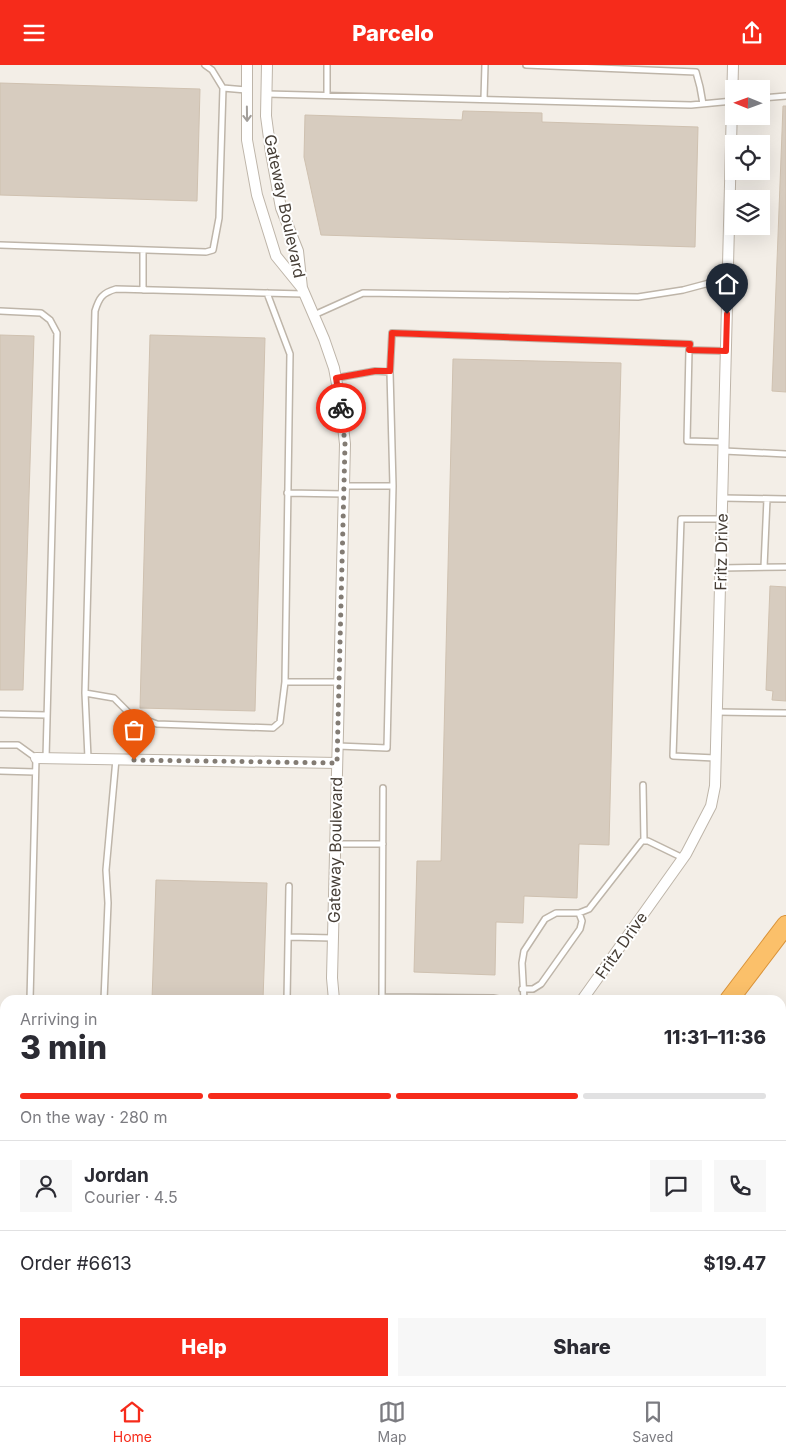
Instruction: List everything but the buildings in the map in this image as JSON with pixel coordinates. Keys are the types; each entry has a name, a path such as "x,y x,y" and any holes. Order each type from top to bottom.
{"highway":[{"path":"733,995 786,926"},
{"path":"740,995 786,926"}],"street":[{"name":"Gateway Boulevard","path":"247,65 248,140 257,195 276,256 304,291"},
{"name":"Gateway Boulevard","path":"267,65 266,116 270,153 282,208 298,251 304,291 324,339 336,378 345,444 332,978 334,995"},
{"name":"Fritz Drive","path":"733,65 733,80"},
{"name":"Fritz Drive","path":"586,995 683,858 711,806 715,786 732,125"},
{"path":"41,758 337,763"}],"lane":[{"path":"0,245 206,252 213,249 219,218 223,88 212,70 205,65"},
{"path":"327,65 327,95"},
{"path":"484,99 485,65"},
{"path":"526,65 696,72 703,103"},
{"path":"223,88 246,90"},
{"path":"266,94 691,105 725,102"},
{"path":"770,97 786,96"},
{"path":"143,250 144,290"},
{"path":"314,315 363,293 638,297 683,290 728,278"},
{"path":"88,759 85,693 95,311 98,299 104,293 116,289 267,293 304,291"},
{"path":"85,693 114,698 130,714 144,721 157,724 273,728 280,722 284,681 290,353 267,293"},
{"path":"0,311 40,313 50,319 57,333 47,715 41,758 35,772 30,995"},
{"path":"338,746 387,748 393,486 390,371 392,333 690,344 687,441 786,454"},
{"path":"689,350 726,351"},
{"path":"336,378 375,371 390,371"},
{"path":"287,493 393,486"},
{"path":"722,498 786,499"},
{"path":"764,567 767,499"},
{"path":"716,758 673,756 681,519 722,519"},
{"path":"721,568 786,567"},
{"path":"284,681 339,682"},
{"path":"717,712 786,713"},
{"path":"0,714 47,715"},
{"path":"0,745 18,745 41,758"},
{"path":"104,995 108,903 106,870 116,759"},
{"path":"0,771 35,772"},
{"path":"644,785 644,841"},
{"path":"381,995 383,788"},
{"path":"523,995 522,963 524,951 546,919 556,913 579,913 588,909 642,841 648,841 683,858"},
{"path":"335,844 383,844"},
{"path":"287,995 289,886"},
{"path":"522,989 533,989 541,984 580,929 582,921 579,913"},
{"path":"289,937 333,938"}],"way so far":[{"path":"134,760 337,763 345,444 341,408"}],"route":[{"path":"341,408 336,378 375,371 390,371 392,333 690,344 689,350 726,351 727,314"}]}
